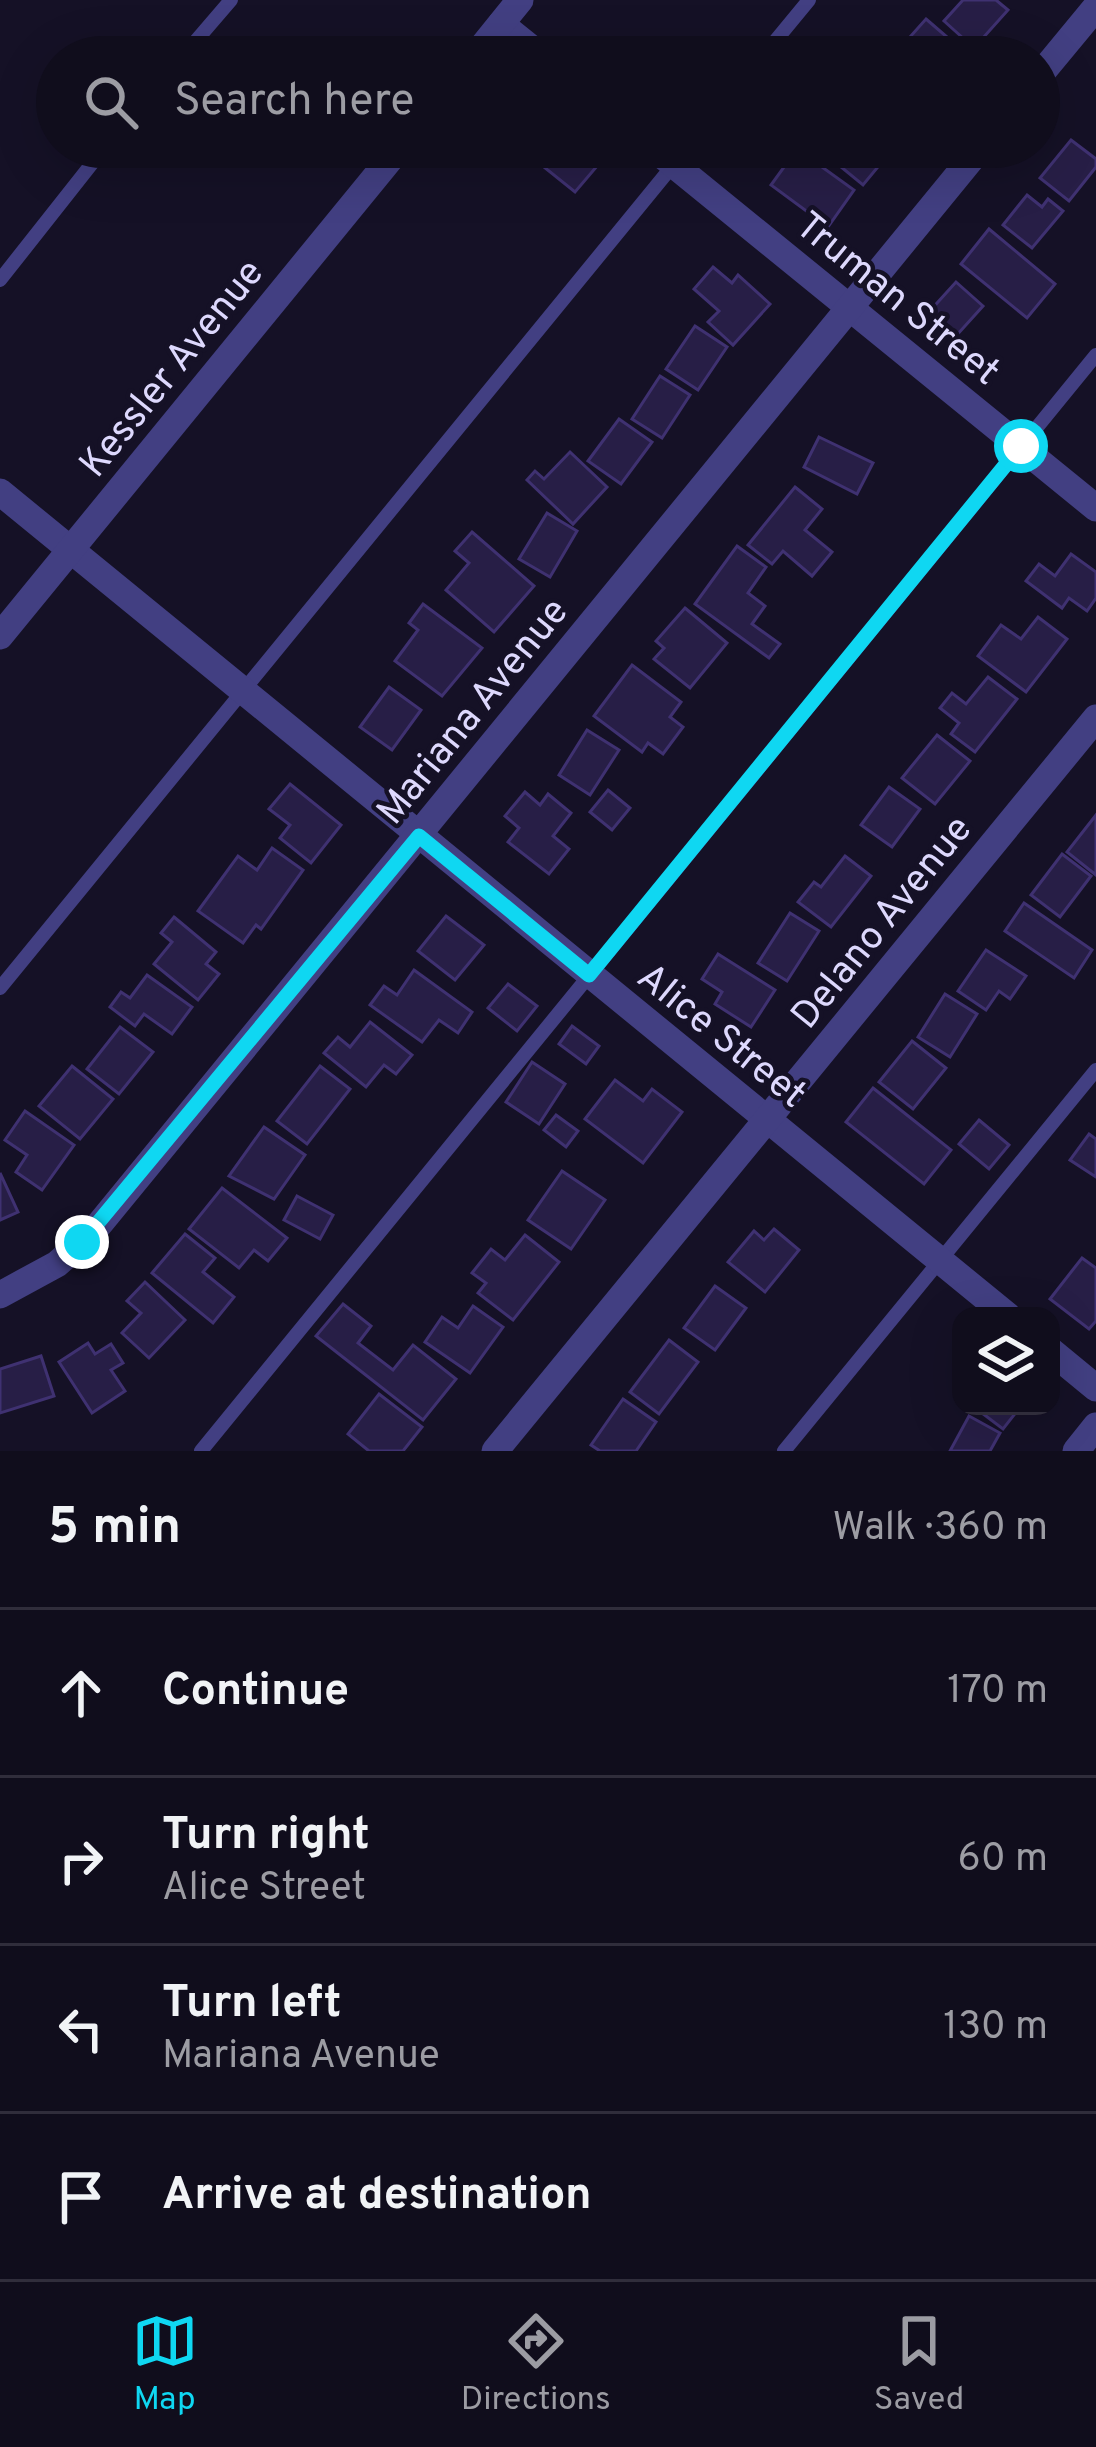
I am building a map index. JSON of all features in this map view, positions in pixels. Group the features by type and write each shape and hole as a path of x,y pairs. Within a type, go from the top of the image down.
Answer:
{"street":[{"path":"491,36 520,0"},
{"path":"1060,51 1096,7"},
{"path":"501,23 517,36"},
{"name":"Kessler Avenue","path":"0,636 383,168"},
{"name":"Truman Street","path":"688,168 849,308 1096,508"},
{"name":"Mariana Avenue","path":"0,1295 57,1264 93,1232 964,168"},
{"name":"Alice Street","path":"0,492 996,1307"},
{"name":"Delano Avenue","path":"495,1451 1096,718"},
{"path":"1060,1359 1096,1388"},
{"path":"1076,1451 1096,1426"}],"lane":[{"path":"200,36 231,0"},
{"path":"779,36 809,0"},
{"path":"0,280 88,168"},
{"path":"0,988 659,168"},
{"path":"201,1451 1096,356"},
{"path":"784,1451 1096,1070"}],"building":[{"path":"963,0 996,0 1008,10 985,36 961,36 944,21"},
{"path":"926,19 946,36 911,36"},
{"path":"1071,140 1096,159 1096,167 1069,201 1040,178 1048,168 1060,168 1060,153"},
{"path":"545,168 595,168 575,192"},
{"path":"783,168 823,168 854,190 828,227 771,185"},
{"path":"842,168 877,168 863,185"},
{"path":"1027,195 1042,207 1048,199 1063,211 1032,248 1003,225"},
{"path":"989,229 1055,284 1027,318 961,264"},
{"path":"713,267 732,283 738,275 770,304 733,345 708,322 719,311 694,289"},
{"path":"956,282 983,306 956,336 929,312"},
{"path":"695,326 727,347 698,390 666,369"},
{"path":"660,376 690,395 662,438 632,419"},
{"path":"619,419 652,442 621,484 588,461"},
{"path":"819,437 873,463 857,494 804,467"},
{"path":"570,452 607,487 573,524 527,480 535,471 544,479"},
{"path":"795,487 822,509 805,530 832,552 812,576 783,551 772,564 748,545"},
{"path":"547,513 577,531 550,577 519,559"},
{"path":"472,532 534,586 494,632 446,590 469,563 455,551"},
{"path":"737,546 766,567 748,593 765,606 752,624 780,644 769,658 695,604"},
{"path":"1071,554 1096,572 1096,598 1087,611 1069,598 1062,608 1026,581 1039,564 1055,576"},
{"path":"423,604 482,648 442,696 395,661 418,630 409,623"},
{"path":"685,608 727,643 690,688 654,659 664,648 656,641"},
{"path":"1038,617 1067,639 1026,692 978,656 1001,625 1021,639"},
{"path":"632,665 681,702 670,717 683,727 663,754 648,743 642,752 594,716"},
{"path":"988,677 1017,699 975,752 951,734 959,723 940,708 952,693 966,704"},
{"path":"389,687 421,710 392,750 360,727"},
{"path":"587,730 619,750 590,795 559,775"},
{"path":"937,735 970,761 935,804 902,778"},
{"path":"290,784 341,825 311,863 280,838 290,825 269,809"},
{"path":"889,787 920,809 892,847 861,825"},
{"path":"608,790 630,808 612,830 590,812"},
{"path":"525,792 540,805 548,794 571,813 553,836 569,849 549,874 508,842 519,828 505,816"},
{"path":"1096,815 1096,875 1067,852"},
{"path":"272,848 303,870 261,929 256,925 243,943 198,911 238,856 257,870"},
{"path":"1062,854 1091,876 1060,917 1031,895"},
{"path":"845,856 871,876 831,927 798,902 814,882 821,887"},
{"path":"1024,903 1092,950 1074,978 1005,931"},
{"path":"790,913 819,931 787,981 758,963"},
{"path":"446,916 484,945 455,980 418,951"},
{"path":"174,917 216,952 206,964 219,974 198,1000 154,964 172,942 161,933"},
{"path":"986,950 1026,976 1010,999 999,991 986,1010 958,991"},
{"path":"718,954 775,990 751,1027 715,1004 722,992 702,979"},
{"path":"414,970 472,1012 458,1033 439,1020 422,1042 370,1005 384,986 397,995"},
{"path":"147,975 192,1007 172,1034 144,1014 135,1026 110,1007 121,992 130,998"},
{"path":"508,984 537,1006 517,1031 488,1008"},
{"path":"945,994 977,1014 950,1057 918,1037"},
{"path":"370,1022 412,1055 396,1074 384,1065 366,1087 324,1053 338,1037 350,1047"},
{"path":"572,1026 599,1046 586,1064 559,1044"},
{"path":"120,1027 153,1052 119,1094 87,1069"},
{"path":"912,1041 946,1068 913,1109 879,1082"},
{"path":"532,1062 565,1084 539,1124 506,1102"},
{"path":"72,1066 113,1099 80,1139 39,1106"},
{"path":"320,1066 350,1089 307,1144 277,1121"},
{"path":"615,1080 643,1101 652,1089 682,1112 643,1163 585,1119"},
{"path":"873,1088 951,1150 924,1184 846,1122"},
{"path":"25,1111 74,1145 42,1190 16,1172 27,1155 5,1140"},
{"path":"556,1115 578,1131 566,1147 544,1130"},
{"path":"979,1120 1009,1145 989,1169 959,1144"},
{"path":"264,1127 305,1155 274,1199 229,1176"},
{"path":"1089,1134 1096,1139 1096,1177 1070,1160"},
{"path":"562,1171 605,1200 571,1249 528,1220"},
{"path":"0,1173 18,1212 0,1220"},
{"path":"222,1188 287,1238 268,1261 254,1250 239,1268 189,1229"},
{"path":"297,1196 333,1215 320,1239 284,1220"},
{"path":"774,1229 799,1250 765,1292 728,1262 754,1231 764,1240"},
{"path":"185,1234 215,1258 203,1272 234,1297 213,1323 152,1273"},
{"path":"525,1235 559,1262 513,1320 478,1293 486,1283 472,1273 491,1249 505,1260"},
{"path":"1082,1258 1096,1268 1096,1321 1089,1329 1050,1299"},
{"path":"145,1282 185,1320 149,1358 122,1333 141,1313 127,1301"},
{"path":"715,1286 746,1308 715,1350 684,1328"},
{"path":"343,1304 371,1326 358,1343 393,1370 413,1345 456,1379 423,1420 316,1336"},
{"path":"473,1306 503,1327 470,1373 425,1342 442,1317 458,1328"},
{"path":"669,1340 698,1362 659,1414 630,1392"},
{"path":"88,1343 95,1354 111,1344 123,1363 111,1370 125,1391 92,1413 59,1362"},
{"path":"41,1356 54,1396 0,1413 0,1369"},
{"path":"379,1394 422,1427 403,1451 369,1451 348,1434"},
{"path":"623,1399 656,1422 636,1451 600,1451 591,1445"},
{"path":"985,1415 1014,1415 1003,1429"},
{"path":"969,1416 1000,1433 990,1451 950,1451"}],"route":[{"path":"82,1242 419,836 589,975 1021,446"}]}
